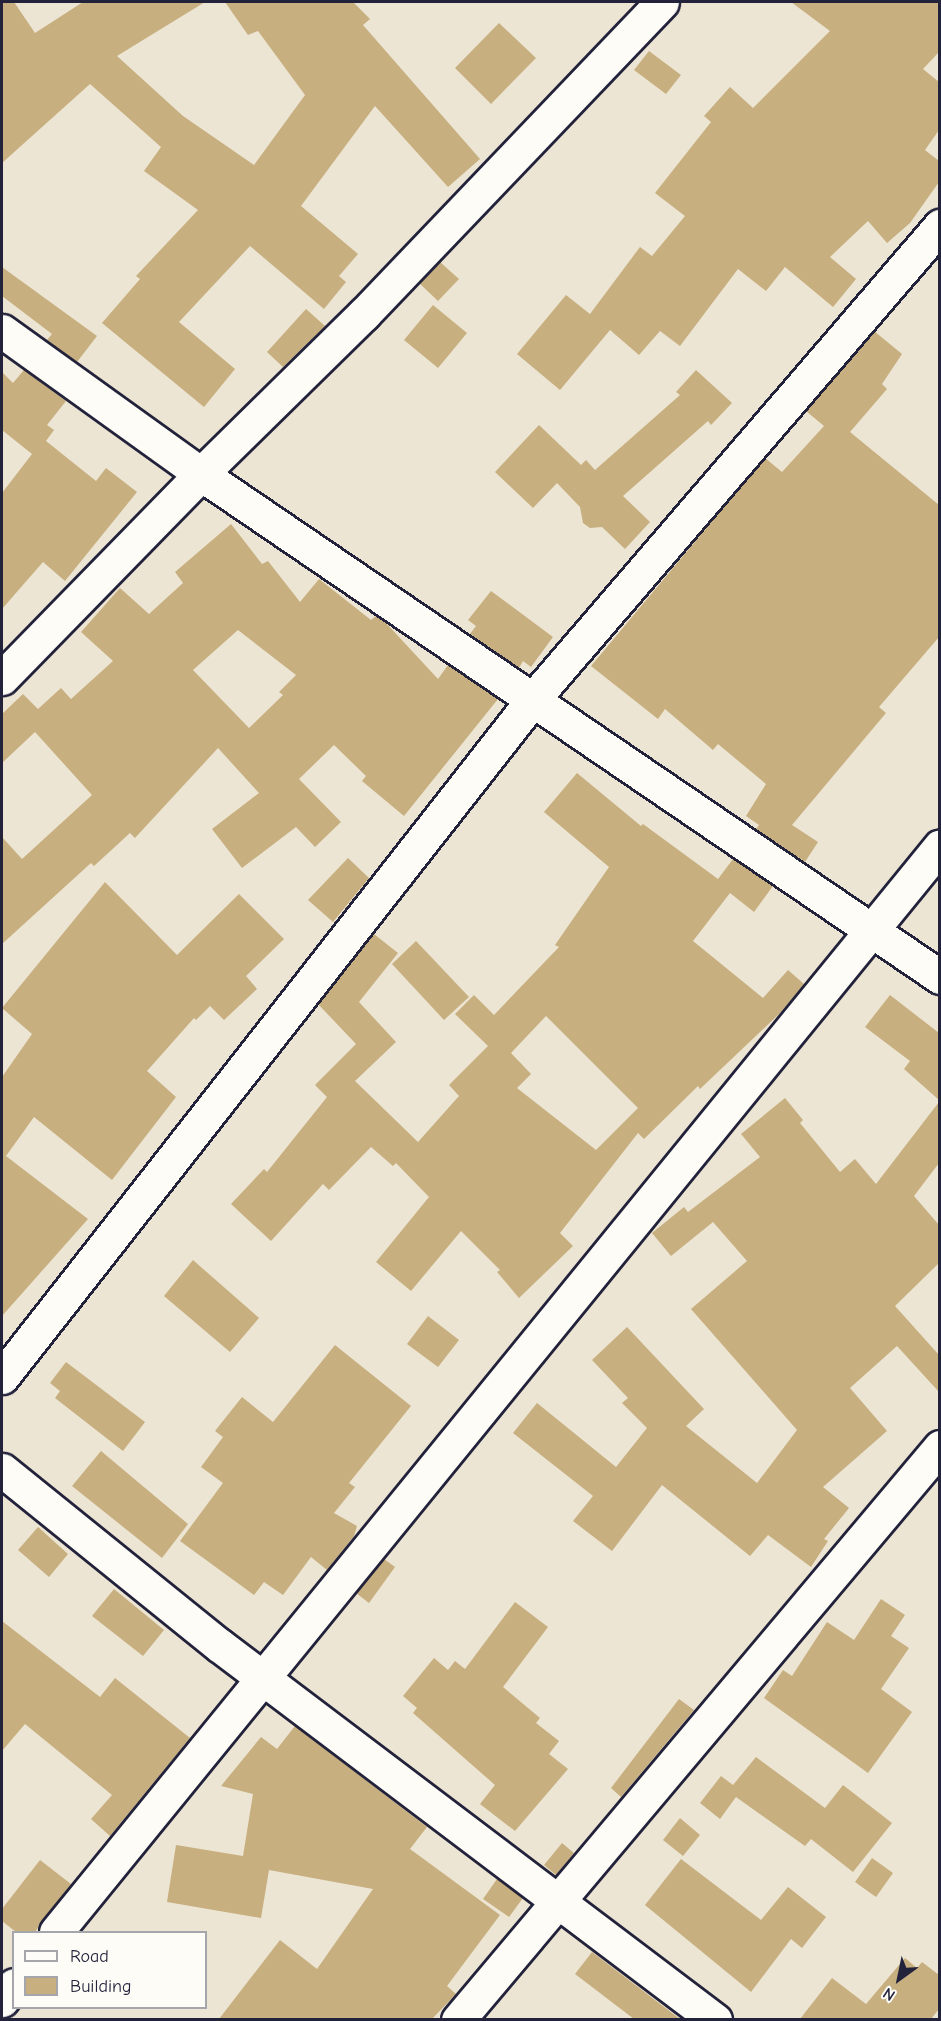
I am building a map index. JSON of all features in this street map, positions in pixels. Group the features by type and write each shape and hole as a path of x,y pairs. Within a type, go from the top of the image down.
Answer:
{"street":[{"path":"2,678 201,474 364,314 663,2"},
{"path":"2,1377 534,698 939,226"},
{"path":"2,332 201,474 873,928 939,977"},
{"path":"57,1931 939,846"},
{"path":"458,2019 561,1901 939,1448"},
{"path":"2,1470 263,1678 715,2019"},
{"path":"2,2000 12,1988"}],"building":[{"path":"2,2 14,2 35,33 83,2 205,2 117,56 183,116 254,165 305,95 258,31 248,35 225,2 353,2 370,19 363,25 480,159 448,187 375,106 301,206 358,254 339,276 346,282 324,309 250,246 179,322 235,369 204,407 102,323 140,279 136,276 198,210 144,171 161,147 90,84 2,163"},
{"path":"791,2 939,2 939,52 923,69 939,82 939,130 925,150 939,161 939,182 910,223 887,243 868,221 830,257 856,279 833,307 785,267 766,291 738,269 680,346 660,331 639,355 610,330 560,390 517,354 566,295 590,314 640,247 652,256 685,216 655,193 711,122 704,116 730,87 753,108 830,31"},
{"path":"499,23 536,58 491,104 455,68"},
{"path":"649,51 681,75 666,94 634,70"},
{"path":"440,262 459,279 438,301 419,283"},
{"path":"2,267 97,336 77,362 47,340 52,334 2,296"},
{"path":"433,305 467,333 438,368 404,340"},
{"path":"306,309 325,326 283,367 267,352"},
{"path":"874,331 902,354 882,384 887,389 850,432 939,505 939,637 879,707 886,713 792,825 818,842 805,862 756,829 759,825 746,816 766,784 718,744 713,750 665,709 658,719 591,666 765,458 782,472 824,426 806,411"},
{"path":"24,370 66,401 47,425 54,430 46,441 96,481 106,468 137,492 65,581 43,562 2,609 2,493 32,454 2,430 2,372 13,383"},
{"path":"696,370 732,403 711,425 708,421 623,496 650,522 625,549 602,527 590,528 583,523 580,507 557,483 533,508 495,472 539,425 581,465 586,460 595,470 680,395 676,392"},
{"path":"231,524 262,564 268,561 300,602 319,579 371,620 376,616 386,623 438,679 448,665 498,699 404,816 362,781 366,776 334,745 299,779 341,822 315,847 296,827 242,868 212,829 259,793 218,748 135,838 130,833 94,866 91,863 2,944 2,837 22,859 92,795 35,732 2,763 2,714 23,694 38,709 61,688 71,699 113,661 81,632 120,588 149,614 183,583 175,572","holes":["238,630 296,675 279,692 283,695 249,728 193,670"]},
{"path":"491,591 553,637 531,667 523,661 519,668 470,634 476,626 468,620"},
{"path":"577,773 641,826 643,824 718,879 733,859 773,886 754,912 730,893 693,941 763,998 788,970 804,984 779,1014 700,1089 698,1086 644,1139 638,1133 560,1233 573,1246 519,1298 497,1272 500,1270 461,1231 411,1291 376,1262 429,1197 396,1163 393,1166 371,1147 329,1190 323,1184 271,1241 231,1204 264,1169 267,1172 327,1097 315,1085 356,1044 318,1004 374,934 398,953 359,1002 396,1042 355,1081 418,1142 459,1096 449,1085 488,1046 455,1014 474,995 494,1015 559,947 555,945 609,867 544,812","holes":["546,1016 638,1108 596,1150 517,1088 531,1074 511,1053"]},
{"path":"348,858 369,878 333,922 308,900"},
{"path":"105,882 177,955 239,894 284,939 246,976 257,989 224,1020 210,1006 196,1020 194,1018 147,1071 176,1097 112,1180 34,1117 6,1156 88,1219 2,1316 2,1077 32,1034 2,1008"},
{"path":"416,941 469,997 444,1020 392,964"},
{"path":"890,995 939,1033 939,1100 904,1069 910,1061 865,1027"},
{"path":"785,1098 803,1120 800,1123 840,1172 855,1159 876,1184 939,1102 939,1163 914,1196 939,1225 939,1263 895,1306 939,1355 939,1392 897,1346 850,1388 887,1431 823,1487 849,1508 824,1539 828,1541 811,1567 768,1535 750,1556 662,1485 612,1551 573,1521 593,1496 513,1433 537,1403 616,1467 647,1428 622,1403 628,1398 592,1360 627,1327 704,1409 686,1426 757,1483 797,1430 691,1309 747,1261 713,1222 671,1256 652,1233 684,1207 688,1212 760,1157 741,1134"},
{"path":"193,1260 259,1318 230,1352 164,1296"},
{"path":"428,1316 459,1340 438,1367 407,1344"},
{"path":"335,1345 411,1406 349,1483 355,1487 334,1513 357,1526 354,1536 327,1570 311,1557 283,1595 264,1582 254,1595 180,1541 223,1483 201,1467 223,1437 215,1431 242,1397 273,1422"},
{"path":"66,1362 145,1422 123,1451 55,1398 60,1391 50,1383"},
{"path":"101,1451 188,1524 162,1558 72,1486"},
{"path":"38,1527 68,1554 49,1577 18,1550"},
{"path":"384,1559 395,1567 369,1603 356,1593"},
{"path":"114,1589 164,1630 143,1656 92,1616"},
{"path":"881,1599 905,1615 891,1636 909,1648 881,1689 912,1712 868,1773 764,1698 783,1670 792,1676 827,1622 854,1640"},
{"path":"515,1602 548,1627 503,1687 540,1718 536,1723 559,1741 549,1754 568,1769 515,1831 480,1804 495,1785 413,1713 417,1708 403,1696 434,1658 448,1670 455,1661 465,1669"},
{"path":"2,1621 100,1697 115,1678 190,1738 110,1836 91,1819 112,1795 25,1724 2,1751"},
{"path":"679,1699 694,1710 621,1797 611,1788"},
{"path":"295,1726 427,1827 410,1849 500,1915 447,1986 456,1994 432,2019 219,2019 280,1940 317,1969 373,1889 269,1870 261,1918 167,1902 176,1845 243,1856 253,1794 221,1786 261,1737 277,1749"},
{"path":"756,1757 825,1808 843,1785 892,1823 853,1872 811,1839 805,1846 736,1797 720,1819 700,1803 721,1776 733,1785"},
{"path":"680,1818 700,1835 683,1856 663,1840"},
{"path":"562,1843 574,1853 556,1875 544,1865"},
{"path":"872,1858 893,1873 876,1897 855,1882"},
{"path":"681,1859 761,1920 788,1887 826,1917 802,1948 791,1939 751,1992 645,1905"},
{"path":"40,1860 71,1884 36,1931 15,1931 2,1921 2,1909"},
{"path":"497,1879 523,1898 509,1917 483,1899"},
{"path":"592,1952 680,2019 634,2019 575,1974"},
{"path":"905,1958 917,1968 922,1962 939,1975 939,2009 931,2019 800,2019 832,1978 866,2004"}]}
